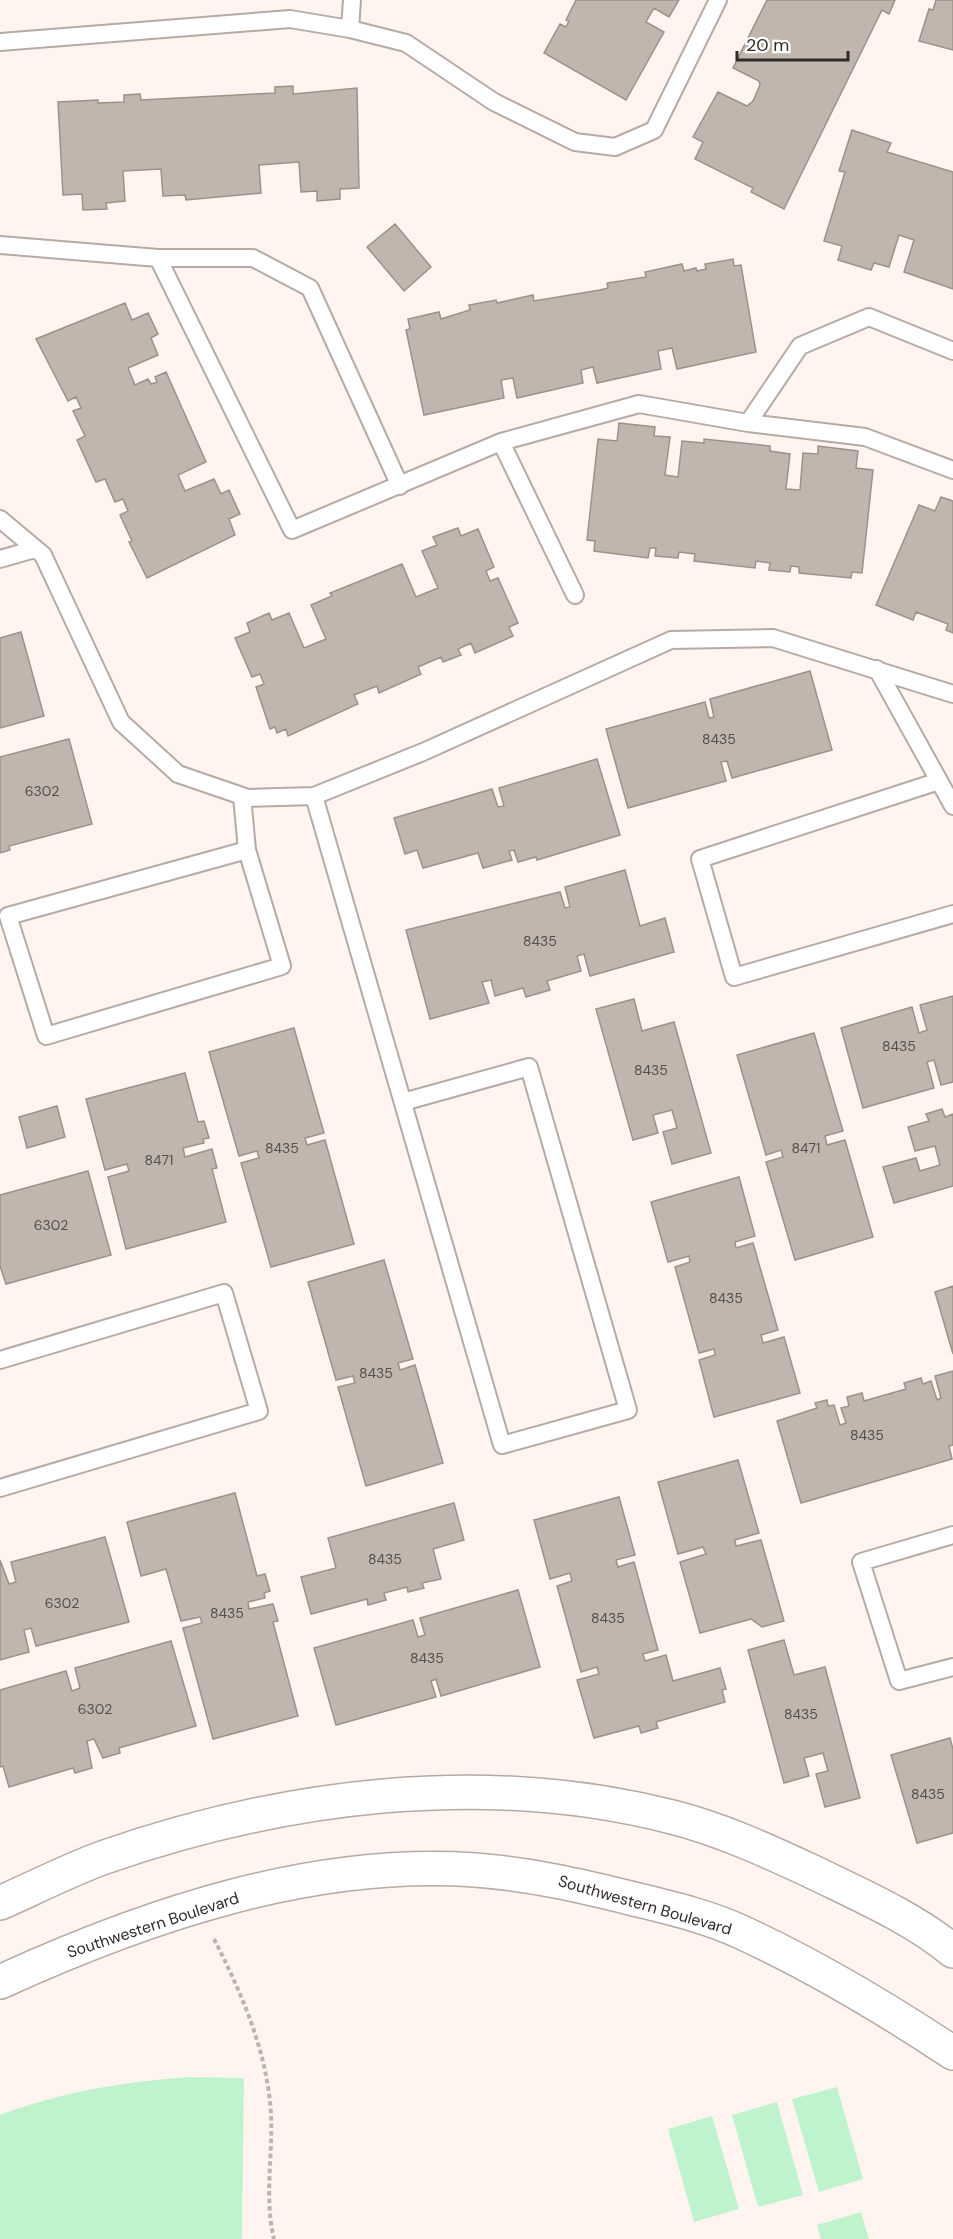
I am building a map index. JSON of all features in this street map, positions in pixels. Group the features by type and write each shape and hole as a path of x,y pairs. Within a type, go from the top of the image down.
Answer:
{"street":[{"path":"0,1903 100,1859 214,1823 325,1802 434,1792 563,1796 673,1817 775,1854 861,1895 941,1941 953,1952"},
{"name":"Southwestern Boulevard","path":"0,1982 72,1950 168,1916 268,1888 381,1870 474,1870 560,1880 648,1903 739,1931 830,1977 953,2053"}],"lane":[{"path":"350,29 352,0"},
{"path":"0,42 290,19 350,29 406,43 494,102 575,142 615,147 654,130 718,0"},
{"path":"0,245 158,258 253,258 310,288 400,486"},
{"path":"158,258 292,530 501,442 639,404 748,423 865,437 953,470"},
{"path":"748,423 800,346 869,317 953,351"},
{"path":"501,442 575,595"},
{"path":"0,519 43,555 120,722 178,774 248,798 314,796 423,752 671,640 773,638 953,694"},
{"path":"0,559 35,549"},
{"path":"877,669 953,806"},
{"path":"939,781 700,859 734,977 953,914"},
{"path":"242,796 247,850 282,966 46,1036 8,916 247,850"},
{"path":"314,796 502,1445 628,1410 529,1067 403,1102"},
{"path":"0,1360 224,1293 259,1411 0,1488"},
{"path":"953,1535 861,1562 899,1681 953,1667"}],"path":[{"path":"212,1936 236,1983 255,2031 264,2063 270,2103 269,2198 274,2239"}],"green space":[{"path":"188,2077 244,2078 242,2239 0,2239 0,2115 46,2100 92,2089"},
{"path":"837,2087 863,2179 819,2192 792,2099"},
{"path":"777,2102 803,2195 758,2207 732,2115"},
{"path":"712,2116 739,2209 694,2222 668,2129"},
{"path":"861,2212 869,2239 821,2239 817,2225"}],"building":[{"path":"576,0 679,0 669,17 654,8 646,22 664,32 626,100 544,53 560,24 566,27 569,21 566,20"},
{"path":"767,0 895,0 889,14 882,10 784,209 751,192 753,188 695,159 703,142 693,137 718,92 747,106 753,101 760,85 759,81 733,68"},
{"path":"936,0 953,0 953,50 919,41 929,9 933,10"},
{"path":"293,86 293,94 357,88 359,188 340,189 340,199 317,201 317,191 301,192 299,162 259,165 261,193 186,200 185,195 163,196 161,169 123,171 125,201 106,203 107,209 83,210 82,194 63,195 58,102 98,100 98,103 124,102 124,95 140,94 141,100 275,93 275,87"},
{"path":"852,130 891,143 887,152 953,172 953,289 904,272 914,240 899,235 889,267 874,263 871,270 838,260 842,246 824,241 845,172 839,171"},
{"path":"395,224 431,267 404,291 367,247"},
{"path":"733,259 734,266 741,265 756,352 677,369 672,348 658,351 661,369 597,383 593,367 581,370 583,383 517,398 513,378 501,380 504,398 424,415 406,330 410,329 408,319 439,312 441,319 470,310 469,305 496,300 497,303 533,295 534,301 600,290 608,288 607,283 646,277 645,272 682,264 684,271 696,268 697,271 706,269 705,264"},
{"path":"125,303 132,320 148,313 158,334 151,338 158,355 128,368 135,385 148,379 151,384 157,382 155,377 166,372 206,462 178,475 185,491 214,479 221,494 229,490 240,514 229,519 235,535 147,578 129,542 132,541 120,515 128,511 123,499 115,502 105,479 96,482 77,440 85,436 73,411 81,408 76,397 68,401 36,339"},
{"path":"619,423 655,427 654,436 670,437 665,475 678,477 682,441 704,443 704,439 770,446 770,451 790,454 786,489 800,490 803,453 818,454 818,446 858,451 856,468 873,470 862,573 852,572 851,578 799,573 799,567 791,566 790,572 769,570 770,563 756,561 755,568 694,561 695,554 679,552 678,558 655,556 656,548 650,548 648,558 594,551 595,541 587,540 598,439 617,441"},
{"path":"941,497 953,501 953,633 946,630 948,624 916,612 913,620 876,605 919,505 935,511"},
{"path":"458,528 461,536 478,529 494,567 486,571 490,581 498,578 518,623 509,627 513,636 475,653 471,643 458,649 461,655 443,662 441,657 418,667 421,674 379,693 377,686 354,695 358,704 288,736 286,729 277,733 275,727 270,729 256,687 264,684 260,674 252,677 235,638 250,632 247,623 269,613 272,620 289,613 304,648 326,639 311,605 332,596 330,593 402,564 416,597 438,588 422,551 437,545 433,537"},
{"path":"21,632 44,716 0,728 0,638"},
{"path":"810,671 832,750 732,778 727,761 721,762 726,781 628,808 606,729 705,702 709,718 714,717 710,699"},
{"path":"69,739 92,824 9,846 10,850 0,853 0,757"},
{"path":"597,759 620,835 537,860 536,857 518,862 514,850 509,851 512,860 483,868 478,853 423,868 417,850 405,854 394,818 492,789 498,807 504,806 499,788"},
{"path":"625,870 640,926 665,918 674,952 590,976 584,954 577,956 581,971 547,981 550,990 526,997 523,988 495,996 491,980 482,982 489,1003 430,1019 406,930 560,892 565,908 570,907 565,887"},
{"path":"953,996 953,1082 941,1085 934,1060 927,1062 934,1088 863,1108 841,1028 912,1007 919,1033 927,1030 920,1005"},
{"path":"634,999 642,1031 674,1022 711,1153 672,1164 663,1132 677,1128 672,1110 653,1115 658,1133 633,1140 596,1009"},
{"path":"294,1028 324,1133 305,1138 307,1145 325,1140 354,1244 271,1267 241,1163 259,1158 257,1151 239,1156 209,1052"},
{"path":"814,1033 843,1131 825,1136 827,1145 845,1140 873,1237 795,1260 766,1162 783,1157 781,1150 766,1155 737,1055"},
{"path":"185,1073 198,1122 204,1121 209,1138 203,1139 204,1143 183,1148 185,1157 212,1149 217,1168 212,1169 226,1222 126,1249 108,1177 129,1171 127,1164 105,1170 86,1099"},
{"path":"57,1106 65,1137 27,1148 19,1117"},
{"path":"942,1109 945,1117 953,1114 953,1186 894,1203 883,1167 916,1158 920,1171 940,1165 935,1146 915,1151 908,1127 929,1121 926,1114"},
{"path":"88,1171 111,1255 6,1284 0,1266 0,1195"},
{"path":"739,1177 755,1236 735,1242 736,1248 753,1243 778,1330 761,1335 763,1343 784,1337 800,1393 714,1417 699,1360 715,1355 714,1349 699,1353 675,1267 690,1262 689,1256 668,1262 651,1202"},
{"path":"384,1260 413,1359 398,1363 400,1370 415,1365 443,1463 366,1486 338,1387 355,1383 353,1376 336,1380 308,1282"},
{"path":"953,1286 953,1354 935,1292"},
{"path":"953,1371 953,1445 949,1446 952,1459 801,1503 777,1421 817,1408 815,1403 827,1400 828,1406 834,1405 840,1425 846,1423 841,1408 849,1406 847,1397 862,1393 864,1401 906,1389 904,1383 921,1378 923,1384 931,1381 937,1400 941,1398 935,1376"},
{"path":"738,1460 759,1533 735,1540 736,1546 761,1540 784,1621 762,1627 751,1619 700,1633 680,1562 706,1554 703,1547 678,1554 658,1482"},
{"path":"235,1493 257,1576 265,1574 270,1591 264,1593 265,1598 248,1602 249,1609 273,1604 278,1621 273,1622 298,1716 213,1739 183,1628 202,1623 200,1617 181,1621 166,1569 141,1576 127,1522"},
{"path":"619,1497 635,1555 616,1560 618,1567 634,1562 658,1650 643,1654 645,1661 666,1655 673,1681 720,1668 726,1689 722,1690 725,1702 656,1722 658,1728 641,1733 639,1726 594,1738 577,1680 599,1674 597,1667 581,1672 557,1586 572,1581 570,1573 550,1579 534,1520"},
{"path":"454,1503 464,1540 433,1549 441,1579 422,1583 424,1588 408,1592 407,1587 384,1593 386,1600 368,1605 367,1599 311,1614 301,1577 336,1568 328,1538"},
{"path":"105,1537 129,1622 36,1646 31,1628 24,1630 29,1652 0,1660 0,1560 9,1584 16,1582 11,1562"},
{"path":"518,1590 540,1667 441,1696 436,1679 431,1681 436,1697 336,1725 314,1648 413,1620 418,1637 425,1635 420,1618"},
{"path":"784,1640 794,1675 825,1667 860,1798 825,1807 816,1774 828,1771 823,1753 804,1758 809,1776 784,1783 748,1650"},
{"path":"171,1641 196,1726 119,1748 120,1753 103,1758 94,1739 87,1741 92,1768 75,1773 73,1768 9,1787 3,1766 0,1767 0,1690 66,1671 72,1691 80,1688 75,1668"},
{"path":"950,1738 953,1749 953,1833 917,1843 891,1755"}]}
